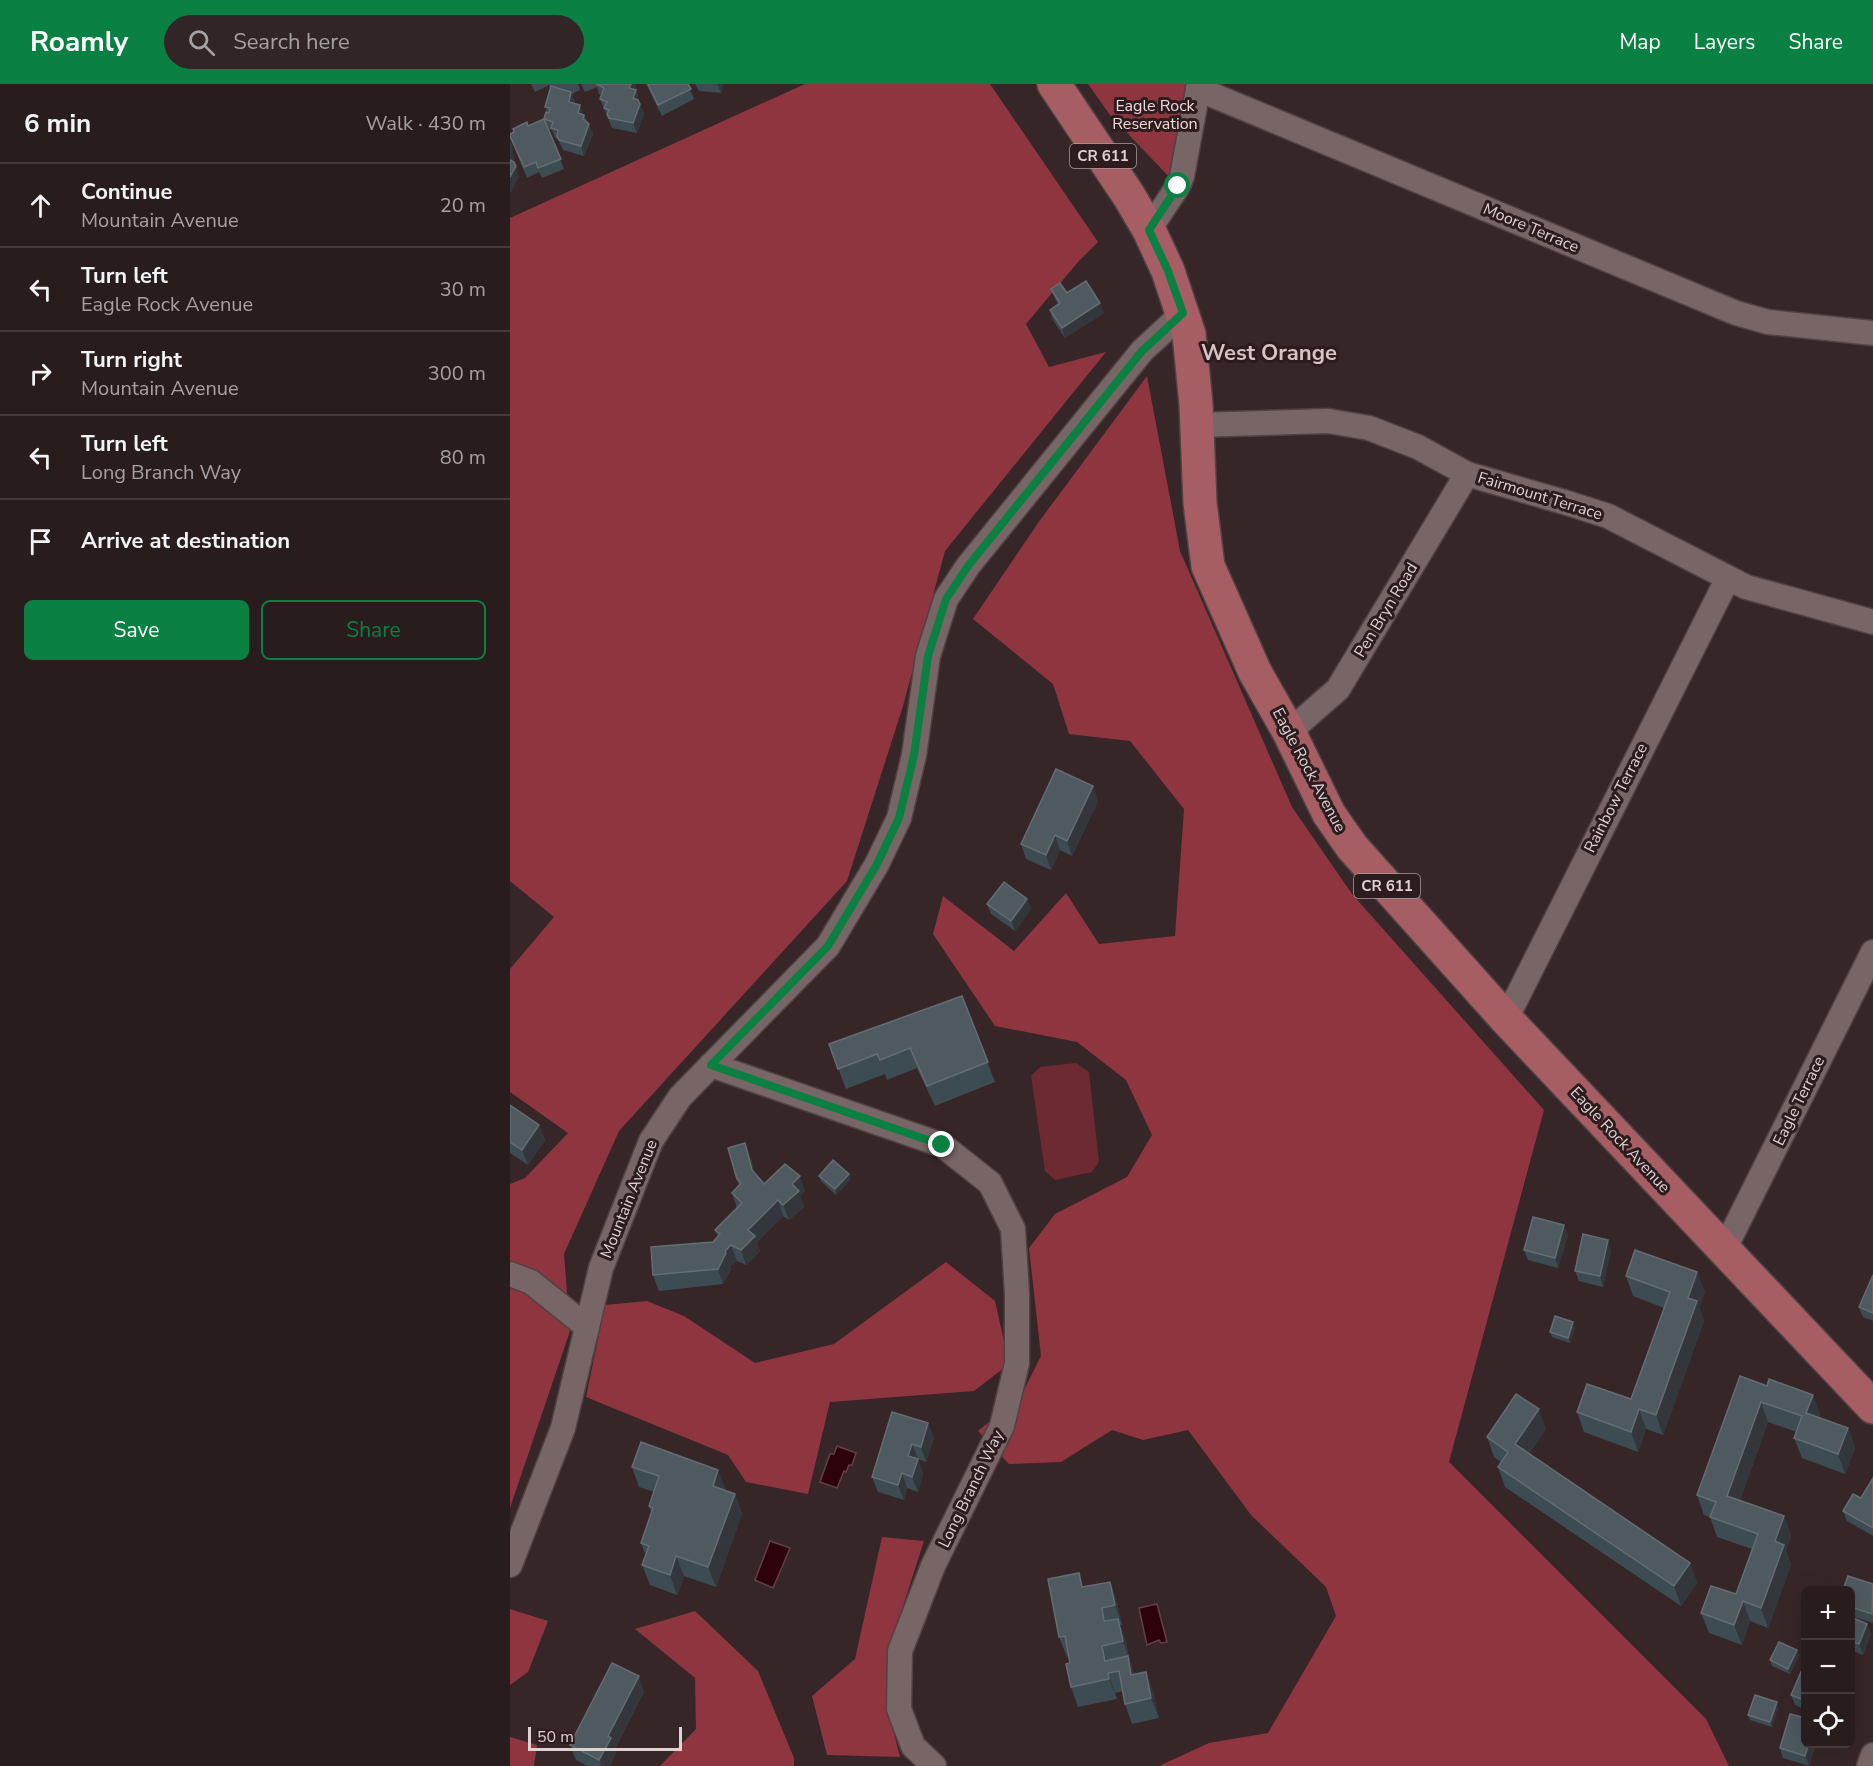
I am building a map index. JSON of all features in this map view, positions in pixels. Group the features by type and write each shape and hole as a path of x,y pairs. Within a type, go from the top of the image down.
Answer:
{"main road":[{"name":"Eagle Rock Avenue","path":"1054,84 1129,196 1149,230 1168,271 1183,313 1191,349 1200,503 1208,566 1255,672 1289,732 1329,814 1352,847 1506,1019 1873,1407"}],"street":[{"path":"1149,230 1182,176 1199,86"},
{"name":"Moore Terrace","path":"1199,86 1736,314 1768,322 1873,333"},
{"name":"Mountain Avenue","path":"510,1566 563,1428 601,1268 651,1141 680,1097 828,946 877,864 899,818 914,755 928,656 946,599 968,566 1138,357 1183,313"},
{"name":"Fairmount Terrace","path":"1197,425 1328,421 1369,429 1418,447 1467,474 1608,516 1746,586 1873,622"},
{"name":"Pen Bryn Road","path":"1289,732 1338,689 1467,474"},
{"name":"Rainbow Terrace","path":"1506,1019 1728,578"},
{"name":"Eagle Terrace","path":"1724,1250 1873,952"},
{"name":"Long Branch Way","path":"711,1065 942,1145 990,1183 1013,1229 1017,1294 1017,1363 1002,1426 933,1566 900,1651 899,1709 913,1746 934,1766"},
{"path":"510,1274 531,1282 587,1327"},
{"path":"1869,1766 1873,1755"}],"shaded area":[{"path":"1076,1063 1089,1072 1099,1162 1092,1172 1055,1180 1045,1171 1031,1076 1040,1067"},
{"path":"837,1446 856,1453 852,1465 849,1465 846,1472 844,1471 837,1488 820,1482 830,1454 834,1454"},
{"path":"770,1541 790,1548 773,1588 755,1580"},
{"path":"1157,1604 1167,1642 1161,1643 1159,1640 1147,1645 1139,1608"}],"green space":[{"path":"805,84 990,84 1098,242 1078,262 1026,324 1049,367 1106,352 945,551 903,706 847,881 619,1131 564,1254 570,1331 510,1508 510,1184 525,1178 568,1133 510,1092 510,969 554,917 510,881 510,218"},
{"name":"Eagle Rock Reservation","path":"1088,84 1194,84 1174,182 1110,115"},
{"path":"1147,376 1180,551 1292,807 1352,894 1544,1110 1449,1462 1706,1719 1729,1766 1159,1766 1209,1743 1268,1733 1336,1616 1326,1587 1251,1515 1188,1430 1143,1440 1112,1430 1061,1462 1009,1464 978,1431 1021,1396 1041,1356 1029,1248 1055,1214 1127,1177 1152,1135 1126,1080 1077,1042 995,1026 933,934 943,896 1014,951 1066,893 1099,944 1175,936 1184,809 1130,741 1069,734 1053,684 973,619 1038,523"},
{"path":"946,1262 995,1301 1009,1364 974,1391 830,1402 808,1494 746,1482 728,1455 586,1397 605,1305 647,1301 684,1316 755,1363 834,1344"},
{"path":"882,1537 924,1541 893,1637 888,1710 900,1757 827,1755 812,1696 855,1659"},
{"path":"510,1609 548,1621 528,1672 510,1685"},
{"path":"695,1611 758,1671 794,1758 794,1766 660,1766 696,1729 695,1678 635,1629"},
{"path":"510,1737 537,1745 534,1766 510,1766"}],"building":[{"path":"596,84 631,84 629,88 636,90 633,98 640,104 633,123 609,118 607,114 609,110 604,108 607,102 600,99 604,88"},
{"path":"648,84 688,84 691,89 658,105"},
{"path":"551,86 571,92 569,102 580,105 578,113 584,115 583,119 589,124 581,146 559,140 558,130 551,128 553,122 544,119 546,112 549,113 550,108 545,107"},
{"path":"544,119 561,159 538,168 536,162 524,167 510,134 514,132 513,129 527,122 528,126"},
{"path":"510,160 516,166 510,177"},
{"path":"1086,281 1100,303 1062,328 1050,310 1060,303 1051,289 1060,283 1067,293"},
{"path":"1056,769 1093,786 1067,841 1055,835 1046,855 1021,844"},
{"path":"1004,882 1027,899 1011,921 987,904"},
{"path":"962,996 988,1062 927,1086 910,1048 880,1060 877,1054 838,1069 829,1044"},
{"path":"510,1105 539,1125 522,1150 510,1142"},
{"path":"745,1143 752,1170 764,1184 785,1164 800,1176 792,1184 799,1191 783,1205 778,1200 748,1230 755,1236 741,1250 731,1245 725,1251 718,1269 653,1275 651,1247 713,1242 720,1234 715,1230 742,1203 732,1193 741,1183 737,1179 728,1148"},
{"path":"833,1160 849,1174 835,1189 819,1176"},
{"path":"1533,1217 1564,1225 1555,1258 1524,1250"},
{"path":"1583,1234 1608,1240 1600,1276 1575,1271"},
{"path":"1635,1250 1697,1272 1688,1298 1697,1301 1656,1415 1639,1409 1631,1432 1577,1412 1587,1384 1631,1399 1670,1292 1626,1276"},
{"path":"1873,1275 1873,1313 1859,1307"},
{"path":"1555,1316 1573,1322 1568,1338 1550,1332"},
{"path":"1740,1376 1767,1386 1769,1379 1813,1395 1806,1413 1848,1428 1838,1454 1794,1438 1802,1416 1761,1402 1727,1496 1784,1516 1775,1541 1784,1545 1761,1608 1743,1601 1734,1625 1701,1613 1711,1586 1736,1594 1758,1534 1710,1517 1716,1502 1697,1495"},
{"path":"1516,1394 1539,1409 1515,1444 1690,1563 1674,1586 1498,1467 1508,1452 1487,1437"},
{"path":"892,1412 928,1423 921,1447 912,1444 908,1456 918,1459 912,1477 902,1473 898,1485 872,1477"},
{"path":"641,1442 718,1470 713,1486 735,1494 708,1567 676,1556 670,1575 642,1565 649,1546 641,1543 653,1508 649,1506 659,1476 632,1467"},
{"path":"1873,1478 1873,1528 1843,1511 1853,1494 1861,1498"},
{"path":"1079,1573 1082,1587 1110,1582 1115,1605 1102,1608 1104,1621 1118,1619 1123,1641 1102,1646 1105,1661 1128,1656 1131,1675 1146,1672 1151,1698 1125,1704 1119,1671 1108,1673 1109,1679 1071,1687 1066,1664 1070,1663 1065,1636 1059,1637 1048,1579"},
{"path":"1848,1576 1873,1584 1872,1614 1855,1608 1855,1586 1844,1586"},
{"path":"1855,1619 1867,1624 1859,1644 1855,1642"},
{"path":"1779,1642 1797,1650 1788,1669 1770,1660"},
{"path":"612,1663 639,1676 608,1736 611,1738 599,1760 570,1745"},
{"path":"1801,1672 1801,1699 1791,1695"},
{"path":"1755,1695 1777,1702 1770,1722 1748,1715"},
{"path":"1790,1714 1801,1717 1801,1748 1807,1748 1805,1756 1780,1748"}],"district":[{"name":"West Orange","path":"1269,353"}],"route":[{"path":"942,1145 711,1065 828,946 877,864 899,818 914,755 928,656 946,599 968,566 1142,351 1183,313 1168,271 1149,230 1178,186"}]}
